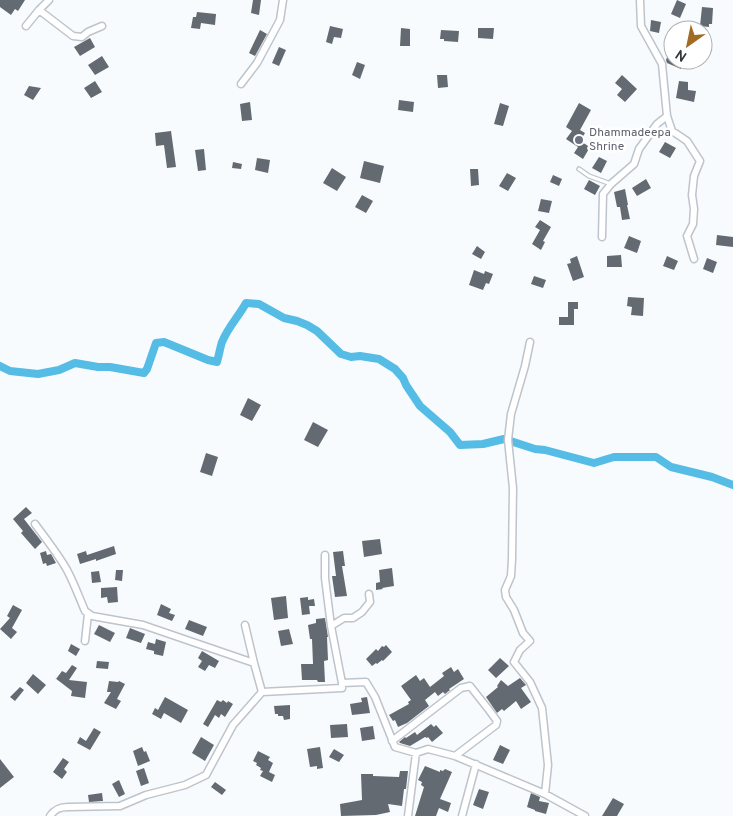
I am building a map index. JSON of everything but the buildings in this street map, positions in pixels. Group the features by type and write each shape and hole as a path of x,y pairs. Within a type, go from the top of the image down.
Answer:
{"street":[{"path":"26,26 49,0"},
{"path":"241,84 257,64 280,20 283,0"},
{"path":"640,0 641,26 662,64 666,116 672,131 688,142 700,161 694,176 692,195 694,209 693,224 687,236 694,259"},
{"path":"39,10 73,36 82,37 102,26"},
{"path":"602,237 604,194 611,184 634,164 639,149 657,124 666,116"},
{"path":"530,342 511,414 508,440 513,488 512,559 511,576 505,590 506,597 514,610 522,633 530,641 520,650 514,662 530,682 542,708 548,764 545,794"},
{"path":"35,524 67,569 88,614 143,625 254,663"},
{"path":"50,816 60,808 68,806 120,806 146,795 206,776 233,725 262,692 342,688 331,626 325,578 325,555"},
{"path":"331,626 344,618 353,618 362,612 370,602 369,594"},
{"path":"85,641 88,614"},
{"path":"245,625 262,692"},
{"path":"342,683 366,682 375,697 395,746 416,753 428,749 455,756 545,794 585,816"},
{"path":"392,741 461,688 470,686 497,721 496,725 455,756"},
{"path":"408,816 416,753"},
{"path":"462,816 476,764"}],"lane":[{"path":"579,169 589,176 611,184"}],"waterway":[{"path":"0,366 10,371 38,374 59,370 75,363 144,373 156,343 164,342 217,362 224,337 246,303 259,304 284,318 297,321 317,331 341,354 351,357 360,356 379,359 395,369 403,378 420,406 450,432 460,445 483,444 504,439 535,449 594,463 614,457 656,457 671,467 712,477 733,485"}],"place":[{"name":"Dhammadeepa Shrine","path":"579,140"}]}
